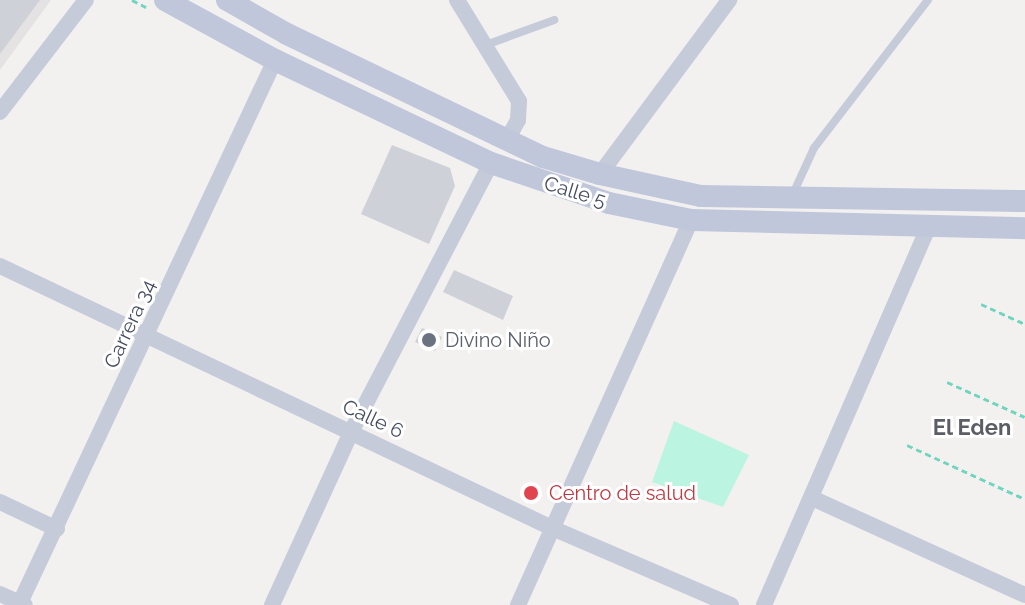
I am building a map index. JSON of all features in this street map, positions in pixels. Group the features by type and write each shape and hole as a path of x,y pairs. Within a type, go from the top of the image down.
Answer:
{"main road":[{"name":"Calle 5","path":"165,0 275,60 491,163 609,203 691,220 1025,228"},
{"name":"Calle 5","path":"227,0 287,34 507,140 600,174 701,196 1025,201"}],"street":[{"path":"0,112 86,0"},
{"path":"457,0 482,46 519,101 529,150"},
{"path":"600,174 729,0"},
{"name":"Carrera 34","path":"22,604 275,60"},
{"path":"507,140 520,112"},
{"path":"272,605 352,430 491,163"},
{"path":"518,605 691,220"},
{"path":"764,605 929,226"},
{"name":"Calle 6","path":"0,266 146,338 352,430 552,528 731,605"},
{"path":"812,498 1025,595"},
{"path":"0,502 57,529"},
{"path":"0,594 22,604"}],"lane":[{"path":"791,199 814,148 928,0"},
{"path":"482,46 554,20"}],"path":[{"path":"981,304 1025,324"},
{"path":"947,382 1025,417"},
{"path":"907,445 1025,499"}],"shaded area":[{"path":"0,0 51,0 0,70"}],"green space":[{"path":"674,421 749,455 723,507 652,482"}],"building":[{"path":"0,0 40,0 0,54"},
{"path":"392,145 450,168 455,186 429,244 361,214"},
{"path":"454,270 513,296 503,320 443,292"},
{"name":"Divino Niño","path":"422,328 442,337 435,351 415,342"}],"place":[{"name":"Divino Niño","path":"429,340"},
{"name":"Centro de salud","path":"531,493"}],"district":[{"name":"El Eden","path":"972,428"}]}
